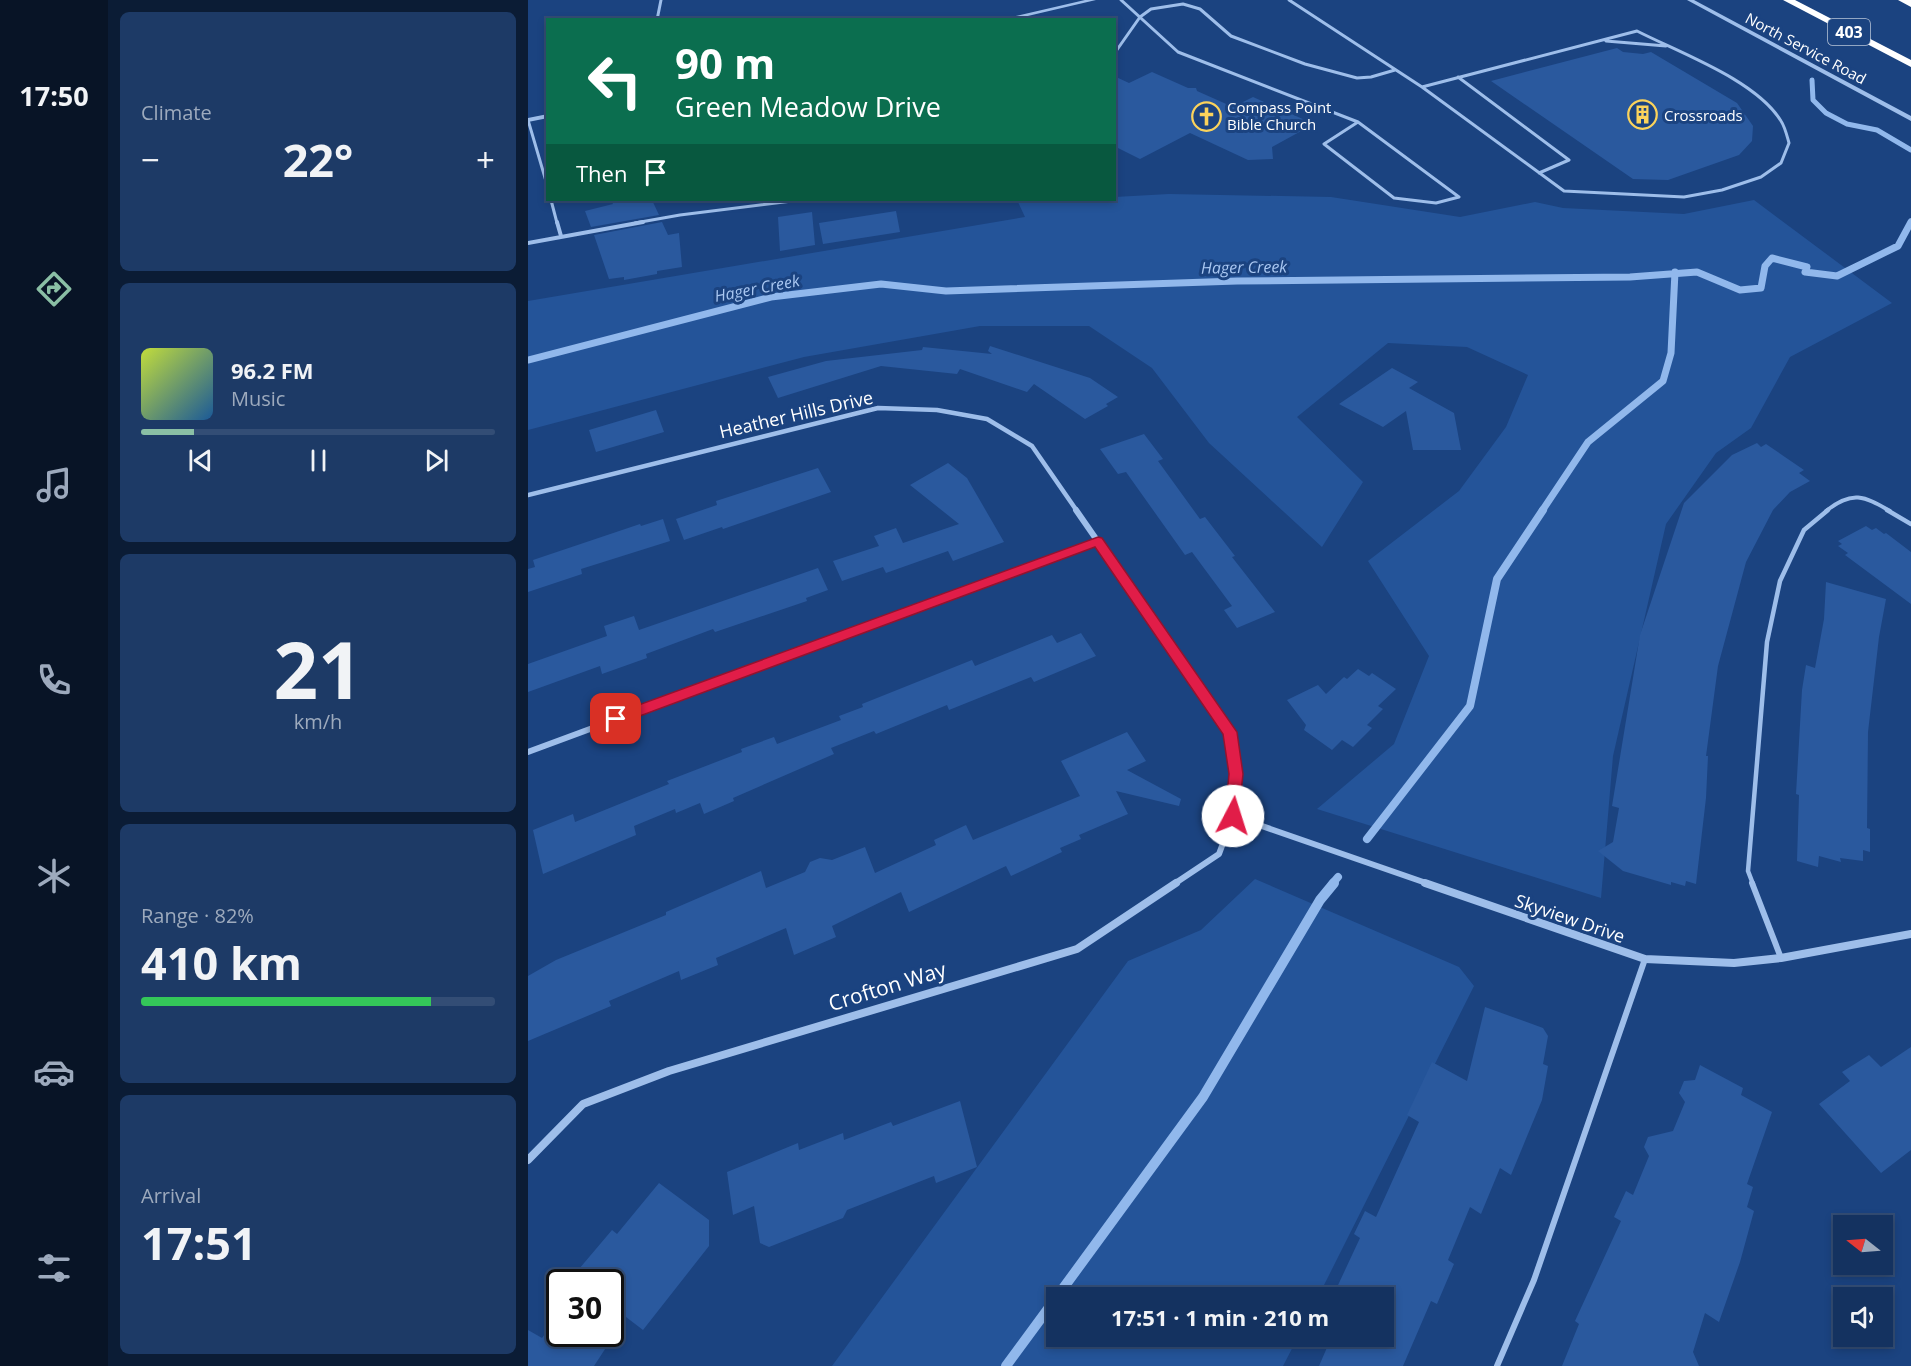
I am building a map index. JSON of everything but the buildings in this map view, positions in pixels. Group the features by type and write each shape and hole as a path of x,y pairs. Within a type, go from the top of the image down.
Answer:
{"highway":[{"name":"403","path":"1788,0 1911,64"},
{"path":"1903,0 1911,4"}],"street":[{"path":"1010,18 1093,0"},
{"name":"North Service Road","path":"1690,0 1911,119"},
{"path":"528,120 546,116"},
{"name":"Heather Hills Drive","path":"528,495 878,408 937,410 987,419 1032,446 1230,732 1236,774 1233,816"},
{"path":"528,752 1098,541"},
{"name":"Skyview Drive","path":"1233,816 1645,959 1734,963 1781,958 1911,934"},
{"name":"Crofton Way","path":"528,1160 583,1104 669,1071 1077,949 1219,854 1233,816"}],"lane":[{"path":"657,18 661,0"},
{"path":"1121,0 1178,52 1358,122 1459,197 1436,203 1394,198 1324,144 1358,122"},
{"path":"1289,0 1422,87 1564,191 1684,196 1722,190 1761,177 1781,163 1789,143 1782,122 1766,103 1745,85 1637,31 1422,87"},
{"path":"1116,51 1140,17 1151,9 1183,4 1193,6 1231,36 1305,64 1357,78 1395,70"},
{"path":"1600,41 1670,47"},
{"path":"1458,77 1569,160 1539,173"},
{"path":"528,120 546,181"},
{"path":"551,201 561,236"},
{"path":"528,243 680,215 792,201"},
{"path":"1781,958 1748,871 1767,642 1780,581 1804,530 1840,500 1866,497 1911,524"},
{"path":"1497,1366 1534,1280 1645,959"}],"shaded area":[{"path":"1169,194 1331,197 1460,217 1535,202 1563,208 1684,214 1754,200 1892,303 1790,357 1751,428 1716,453 1666,524 1613,756 1601,898 1317,809 1394,744 1429,656 1368,561 1459,491 1506,427 1528,375 1467,347 1388,343 1297,417 1363,482 1322,547 1209,443 1152,368 1089,326 980,326 804,357 528,430 528,301 1025,217 1017,201 1116,201 1116,197"},
{"path":"1255,879 1459,967 1474,986 1323,1287 1046,1287 1046,1347 1293,1347 1283,1366 832,1366 1128,961 1201,930"}],"waterway":[{"name":"Hager Creek","path":"1812,80 1813,100 1826,113 1847,124 1877,130 1911,150"},
{"name":"Hager Creek","path":"1675,274 1697,272 1740,290 1761,288 1765,266 1772,258 1807,267 1805,272 1837,276 1898,246 1911,222"},
{"name":"Hager Creek","path":"528,360 771,297 881,284 946,291 1237,281 1630,277 1675,274"},
{"path":"1542,511 1588,442 1663,381 1671,353 1675,274"},
{"path":"1367,839 1470,706 1497,579 1543,510"},
{"path":"1332,884 1338,877"},
{"path":"1006,1366 1203,1097 1320,900 1334,883"}],"place":[{"name":"Crossroads","path":"1643,115"},
{"name":"Compass Point Bible Church","path":"1206,116"}],"route":[{"path":"616,719 1098,541 1230,732 1236,774 1233,816"}]}
